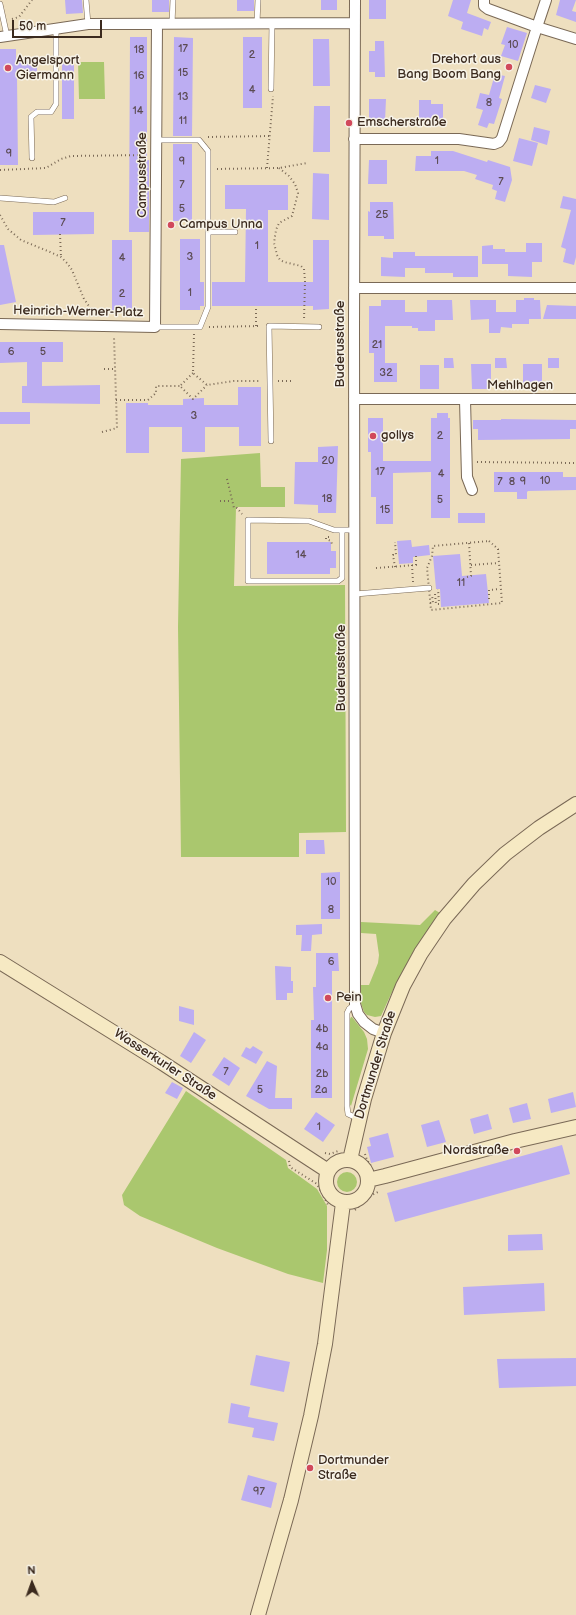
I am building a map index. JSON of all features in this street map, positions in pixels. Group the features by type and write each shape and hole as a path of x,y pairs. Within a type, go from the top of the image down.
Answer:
{"main road":[{"name":"Dortmunder Straße","path":"350,1160 373,1066 384,1033 403,986 421,953 444,919 474,884 505,854 539,828 576,804"},
{"name":"Wasserkurler Straße","path":"0,962 161,1062 328,1171"},
{"path":"368,1180 515,1140 576,1127"},
{"path":"258,1615 291,1500 311,1416 348,1207 352,1202 360,1198 366,1192 368,1180 367,1174 362,1166 350,1160 341,1160 333,1164 328,1171 325,1179 326,1187 329,1194 348,1207"}],"street":[{"name":"Buderusstraße","path":"355,0 355,1004 358,1014 364,1022 373,1029 384,1033"},
{"path":"484,0 484,6 488,9 537,27 576,39"},
{"path":"354,139 459,139 494,144 499,142 502,138 546,0"},
{"path":"3,36 88,24 355,23"},
{"name":"Campusstraße","path":"155,327 157,24"},
{"name":"Buderusstraße","path":"354,288 576,288"},
{"name":"Heinrich-Werner-Platz","path":"0,324 155,327"},
{"name":"Mehlhagen","path":"354,399 576,399"},
{"path":"465,400 467,477 472,490"}],"lane":[{"path":"86,0 88,24"},
{"path":"172,0 172,24"},
{"path":"257,23 258,0"},
{"path":"0,4 4,21 3,36"},
{"path":"271,89 272,23"},
{"path":"32,158 31,117 37,112 51,112 56,104 56,28"},
{"path":"155,327 197,327 208,307 208,151 199,140 157,140"},
{"path":"0,198 54,202 65,198"},
{"path":"208,232 235,232"},
{"path":"271,441 269,326 319,327"},
{"path":"342,530 342,578 338,581 248,581 248,520 309,521 334,530 342,530 355,530"},
{"path":"355,594 429,588"},
{"path":"355,1004 349,1008 347,1013 347,1106 348,1114 360,1120"}],"path":[{"path":"4,21 19,17 32,0"},
{"path":"267,168 273,92 271,89"},
{"path":"199,140 205,138 270,136"},
{"path":"0,170 46,168 60,159 71,156 157,154"},
{"path":"208,169 279,168 307,163"},
{"path":"279,168 289,176 298,193 293,212 289,218 279,223 276,230 274,243 280,260 301,266 304,269 304,327"},
{"path":"0,215 8,229 21,240 61,258 72,270 84,299 96,317 97,325"},
{"path":"60,234 61,258"},
{"path":"256,306 256,326"},
{"path":"102,432 117,428 114,326"},
{"path":"116,400 148,400 156,392 156,386 180,386 193,373 197,327 269,326"},
{"path":"104,369 115,369"},
{"path":"193,373 206,384"},
{"path":"180,386 193,399 206,384 234,381 294,381"},
{"path":"466,462 576,463"},
{"path":"227,479 234,508 237,508 248,520"},
{"path":"220,501 232,501"},
{"path":"332,547 332,542 326,539 326,537 342,537"},
{"path":"489,541 498,549 499,563 502,603 431,610 427,568 432,556 433,546 489,541"},
{"path":"394,567 393,555 396,555 395,542"},
{"path":"467,577 472,576 469,543"},
{"path":"376,568 416,565 416,556"},
{"path":"471,565 499,563"},
{"path":"412,565 413,589"},
{"path":"430,603 433,603 432,592 435,592 436,604 439,604 438,589"},
{"path":"489,599 489,590 501,589"},
{"path":"324,1152 334,1153 340,1149"},
{"path":"365,1150 369,1164 376,1167"},
{"path":"289,1161 290,1167 317,1184 328,1203 329,1212"},
{"path":"348,1207 384,1190"}],"green space":[{"path":"78,62 104,62 105,99 79,99"},
{"path":"260,453 261,487 285,487 285,507 236,507 234,586 345,585 346,832 299,833 299,857 181,857 178,627 181,459"},
{"path":"435,910 440,913 412,954 381,1016 375,1017 367,1015 364,1012 361,1003 360,985 369,985 378,963 379,955 376,934 361,933 361,922 420,925"},
{"path":"351,1017 364,1032 367,1039 368,1049 351,1106 349,1103 349,1021"},
{"path":"186,1091 286,1160 288,1168 317,1189 327,1206 327,1250 323,1283 288,1274 217,1248 140,1216 124,1205 122,1195"},
{"path":"343,1172 351,1172 357,1178 357,1186 351,1192 343,1192 337,1186 337,1178"}],"building":[{"path":"65,0 82,0 83,13 66,14"},
{"path":"152,0 169,0 169,12 152,12"},
{"path":"237,0 254,0 254,11 237,11"},
{"path":"321,0 337,0 337,10 321,10"},
{"path":"369,0 386,0 386,19 369,19"},
{"path":"453,0 471,0 467,13 491,22 488,30 484,28 482,36 461,29 463,22 448,16"},
{"path":"560,0 576,0 572,11 576,12 576,22 556,15"},
{"path":"507,27 527,33 518,61 501,56 505,45 501,44"},
{"path":"130,37 147,37 147,160 149,160 149,232 129,232"},
{"path":"174,37 193,38 192,136 173,136"},
{"path":"243,37 262,37 262,108 243,108"},
{"path":"313,39 329,39 330,86 313,86"},
{"path":"375,41 384,41 385,77 375,77 375,72 369,72 369,51 375,51"},
{"path":"0,49 16,49 16,60 37,59 37,77 17,77 18,165 0,165"},
{"path":"62,62 74,62 74,119 62,119"},
{"path":"495,74 505,76 499,98 502,99 494,124 489,123 487,128 478,125 483,110 476,108 480,93 489,95"},
{"path":"535,85 551,89 546,103 531,98"},
{"path":"369,99 386,99 385,121 369,121"},
{"path":"419,100 431,100 431,104 443,104 443,123 419,123"},
{"path":"314,106 330,106 330,152 313,152"},
{"path":"534,127 550,131 547,145 531,140"},
{"path":"519,138 538,143 532,166 513,161"},
{"path":"173,144 192,144 192,221 173,221"},
{"path":"431,151 453,151 487,162 488,160 510,167 512,180 505,202 495,199 497,191 492,189 493,185 475,179 477,175 464,171 415,171 416,156 431,156"},
{"path":"369,160 387,160 387,184 368,184"},
{"path":"313,173 329,174 329,220 312,219"},
{"path":"225,185 288,185 288,210 268,210 268,282 313,282 313,240 329,240 329,309 313,310 313,306 212,306 212,282 245,282 246,209 225,209"},
{"path":"563,196 576,199 576,257 574,265 563,262 566,249 561,247 571,210 560,208"},
{"path":"370,202 393,202 394,239 384,239 384,236 368,236 368,211 370,212"},
{"path":"33,212 94,212 94,234 33,235"},
{"path":"180,239 200,239 200,282 204,282 204,306 200,306 200,310 180,310"},
{"path":"112,240 132,240 132,312 112,312"},
{"path":"526,243 542,243 542,262 532,262 532,277 508,276 508,264 482,264 482,246 493,245 493,249 505,249 505,252 526,252"},
{"path":"0,245 4,245 16,302 0,305"},
{"path":"393,252 415,252 415,256 478,256 478,277 453,277 453,273 425,273 425,268 405,268 405,277 381,276 381,257 393,258"},
{"path":"524,298 534,298 534,300 540,300 541,319 529,319 529,324 512,324 512,328 501,327 500,333 489,333 489,319 471,320 470,300 496,300 496,312 516,312 516,300 524,300"},
{"path":"381,300 405,300 405,312 427,312 427,300 452,300 453,320 435,320 435,331 418,331 418,328 412,328 412,326 385,326 385,363 397,363 397,382 374,382 374,353 369,353 369,306 381,306"},
{"path":"547,305 576,306 576,319 543,319"},
{"path":"0,342 63,342 63,362 42,362 42,386 100,385 100,404 22,403 22,386 27,386 27,362 0,363"},
{"path":"444,358 453,358 454,368 444,368"},
{"path":"495,358 506,358 507,368 495,368"},
{"path":"548,358 559,358 559,368 548,368"},
{"path":"471,364 491,364 491,389 472,389"},
{"path":"523,364 542,364 542,388 523,388"},
{"path":"420,365 439,365 439,389 420,389"},
{"path":"238,387 261,387 261,446 239,446 239,427 205,427 205,452 182,452 182,427 149,427 149,453 126,453 126,403 148,403 148,405 183,405 183,399 204,398 204,405 238,405"},
{"path":"0,412 30,412 30,424 0,424"},
{"path":"437,413 448,413 448,418 450,418 450,518 431,518 431,472 393,473 393,524 376,524 376,497 371,497 371,452 368,452 368,418 383,418 383,461 431,461 431,418 437,418"},
{"path":"473,420 576,420 576,429 570,429 570,439 478,440 478,429 473,429"},
{"path":"338,446 336,513 318,513 318,505 294,504 295,462 318,462 318,447"},
{"path":"494,472 563,472 563,477 576,477 576,490 528,491 527,499 517,499 517,492 494,492"},
{"path":"458,513 485,513 485,523 458,523"},
{"path":"411,540 412,547 429,545 430,555 413,557 413,563 399,564 397,541"},
{"path":"267,542 331,542 331,551 336,551 336,568 330,568 330,574 267,574"},
{"path":"460,554 462,576 486,574 489,603 441,607 440,589 436,589 433,556"},
{"path":"306,840 324,840 325,854 306,854"},
{"path":"340,872 340,919 321,919 321,873"},
{"path":"322,924 322,934 312,935 311,951 301,951 302,935 296,935 296,925"},
{"path":"316,953 338,953 339,971 332,971 332,1098 311,1098 311,1020 314,1020 313,987 316,987"},
{"path":"275,966 291,967 293,993 287,993 287,1000 276,1000"},
{"path":"179,1006 194,1010 194,1025 179,1021"},
{"path":"194,1032 206,1040 191,1063 180,1056"},
{"path":"253,1046 263,1052 256,1064 241,1056 246,1047 250,1049"},
{"path":"224,1057 240,1068 229,1086 212,1075"},
{"path":"267,1061 277,1066 275,1098 292,1098 292,1109 269,1109 246,1096"},
{"path":"172,1082 183,1088 177,1099 165,1093"},
{"path":"573,1092 576,1107 551,1113 548,1099"},
{"path":"527,1103 531,1119 513,1123 509,1108"},
{"path":"316,1112 335,1125 323,1142 304,1129"},
{"path":"488,1114 492,1129 474,1134 470,1119"},
{"path":"439,1120 446,1142 427,1147 421,1125"},
{"path":"388,1133 394,1157 371,1163 367,1147 371,1146 369,1138"},
{"path":"562,1145 570,1174 395,1222 387,1193"},
{"path":"542,1234 543,1250 508,1251 508,1235"},
{"path":"544,1283 545,1311 464,1315 463,1287"},
{"path":"256,1355 290,1362 284,1392 250,1385"},
{"path":"576,1358 576,1386 499,1388 497,1359"},
{"path":"231,1403 250,1407 248,1417 278,1423 274,1441 252,1437 254,1428 228,1423"},
{"path":"248,1475 277,1483 271,1508 241,1500"}],"place":[{"name":"Drehort aus Bang Boom Bang","path":"509,67"},
{"name":"Angelsport Giermann","path":"8,68"},
{"name":"Emscherstraße","path":"349,123"},
{"name":"Campus Unna","path":"171,225"},
{"name":"gollys","path":"373,436"},
{"name":"Pein","path":"328,998"},
{"name":"Nordstraße","path":"517,1151"},
{"name":"Dortmunder Straße","path":"310,1468"}]}
